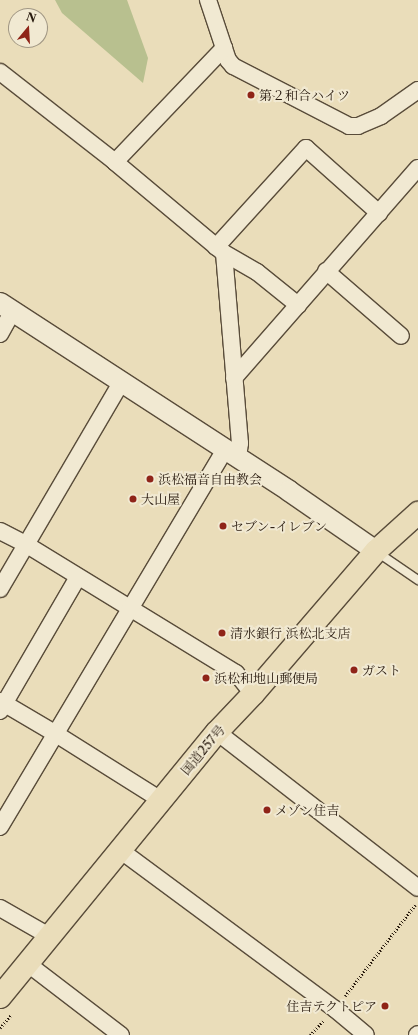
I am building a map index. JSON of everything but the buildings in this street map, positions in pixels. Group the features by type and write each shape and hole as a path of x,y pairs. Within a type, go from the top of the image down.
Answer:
{"highway":[{"name":"国道257号","path":"0,997 217,732 253,694 376,551 418,513"}],"street":[{"path":"208,0 228,60 233,66 349,126 358,126 381,116 418,90"},
{"path":"115,162 224,48"},
{"path":"0,72 115,162 220,250 261,275 298,305"},
{"path":"0,827 131,608 240,443 220,250 306,148 379,213"},
{"path":"234,378 326,271 418,168"},
{"path":"326,271 401,336"},
{"path":"0,334 7,307 122,381 376,551"},
{"path":"0,589 122,381"},
{"path":"0,530 236,672 253,694"},
{"path":"78,577 2,705 56,734 161,800"},
{"path":"217,732 418,888"},
{"path":"120,850 335,1009 366,1035"},
{"path":"0,908 49,936"},
{"path":"28,964 121,1035"}],"lane":[{"path":"376,551 418,580"}],"path":[{"path":"310,1035 335,1009 418,901"}],"green space":[{"path":"55,0 127,0 148,58 143,83 62,13"}],"place":[{"name":"第２和合ハイツ","path":"251,95"},
{"name":"浜松福音自由教会","path":"150,479"},
{"name":"大山屋","path":"133,499"},
{"name":"セブン-イレブン","path":"223,526"},
{"name":"清水銀行 浜松北支店","path":"222,633"},
{"name":"ガスト","path":"354,670"},
{"name":"浜松和地山郵便局","path":"206,678"},
{"name":"メゾン住吉","path":"267,810"},
{"name":"住吉テクトピア","path":"385,1006"}]}
